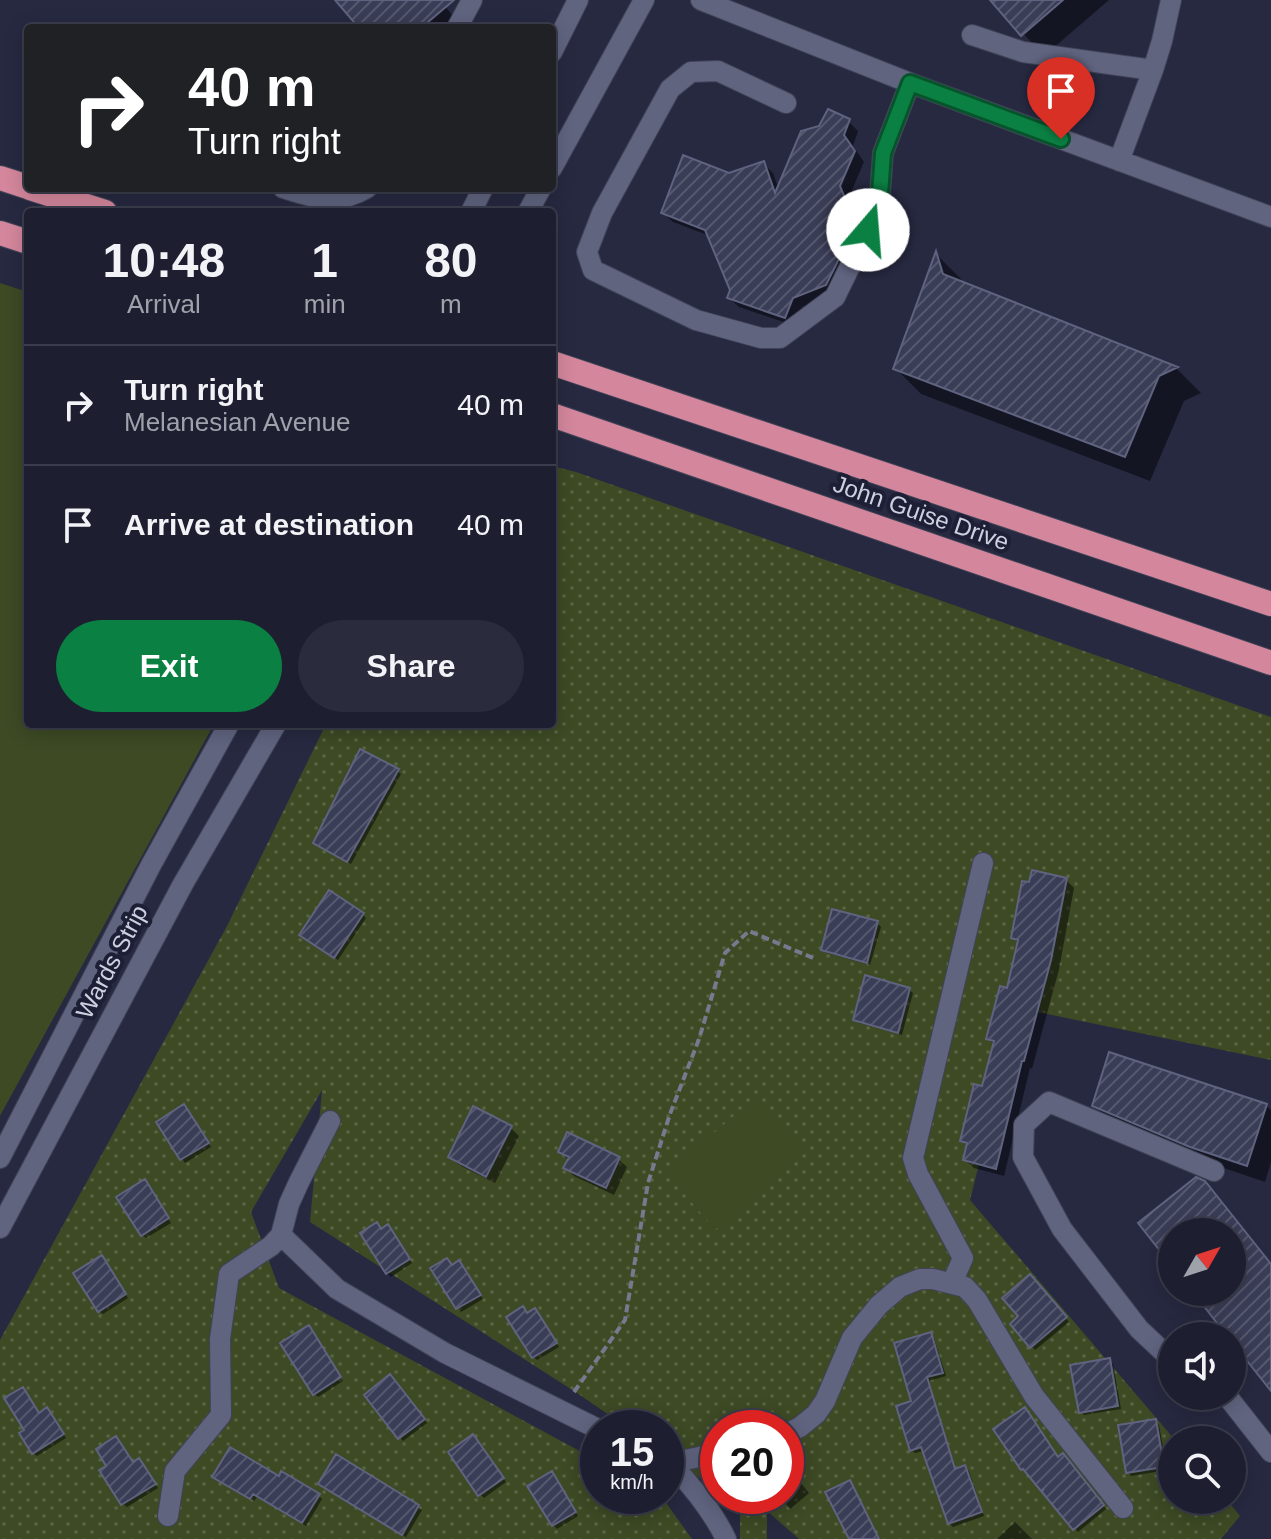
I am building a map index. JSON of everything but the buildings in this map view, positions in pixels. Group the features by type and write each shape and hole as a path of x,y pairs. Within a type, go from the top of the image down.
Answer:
{"highway":[{"path":"0,178 24,186"},
{"path":"42,192 92,208"},
{"path":"0,233 24,241"},
{"name":"John Guise Drive","path":"556,364 1271,604"},
{"name":"John Guise Drive","path":"556,416 1271,663"}],"street":[{"path":"459,24 472,0"},
{"path":"556,44 578,0"},
{"path":"556,161 644,0"},
{"path":"701,0 910,83 1271,217"},
{"path":"1119,161 1153,70 1171,0"},
{"path":"972,35 1023,52 1153,70"},
{"path":"786,103 718,71 691,72 670,89 602,213 587,252 593,270 696,320 761,338 780,338 835,297 879,207 883,153 910,83"},
{"path":"295,192 330,200 352,197 360,192"},
{"name":"Wards Strip","path":"0,1158 151,865 227,728"},
{"name":"Wards Strip","path":"0,1228 183,884 274,728"},
{"path":"952,1283 963,1258 918,1174 913,1158 983,863"},
{"path":"1158,1347 1139,1329 1062,1229 1023,1157 1024,1125 1049,1102 1214,1171"},
{"path":"168,1516 175,1471 221,1415 220,1339 229,1274 271,1246 281,1235 289,1204 330,1121"},
{"path":"281,1235 337,1289 445,1353 580,1420"},
{"path":"804,1424 825,1401 852,1338 889,1296 900,1287 920,1279 952,1283 965,1287 977,1300 1034,1396 1123,1508"},
{"path":"1238,1410 1271,1452"},
{"path":"684,1481 710,1511 726,1539"}],"path":[{"path":"561,1411 625,1320 648,1183 699,1039 725,953 749,931 813,958"}],"green space":[{"path":"0,283 24,291 24,728 212,728 0,1116"},
{"path":"556,467 1271,717 1271,1060 1018,1008 970,1200 1163,1426 1158,1426 1158,1514 1238,1514 1240,1516 1221,1539 799,1539 770,1514 804,1514 804,1410 700,1410 700,1479 684,1467 684,1410 602,1410 310,1222 322,1090 251,1212 279,1288 580,1451 580,1514 674,1514 692,1539 0,1539 0,1340 227,926 324,728 556,728"},
{"path":"756,1097 804,1153 715,1230 667,1173"},
{"path":"740,1514 767,1514 767,1539 740,1539"}],"route":[{"path":"868,230 879,207 883,153 910,83 1061,139"}]}
